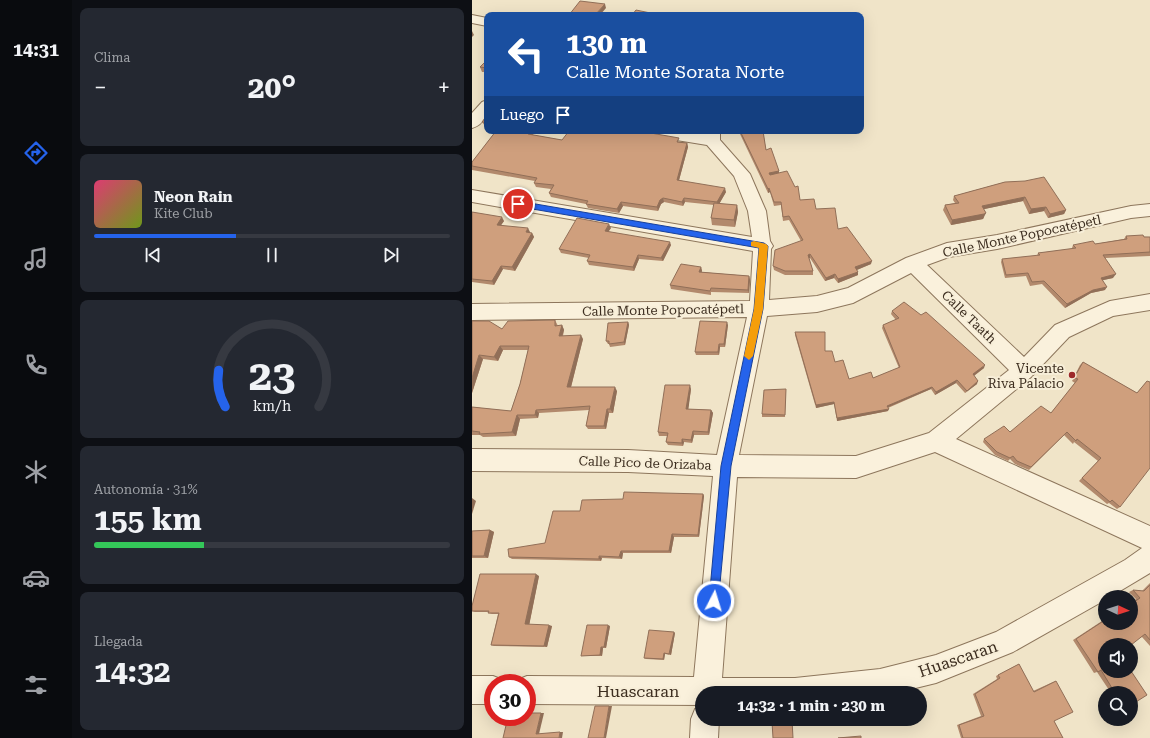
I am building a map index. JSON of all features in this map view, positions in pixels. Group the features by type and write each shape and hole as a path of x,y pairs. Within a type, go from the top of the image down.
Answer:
{"street":[{"path":"472,19 484,21"},
{"path":"472,102 484,104"},
{"path":"472,122 484,108"},
{"path":"688,134 712,136 728,153 744,178 756,206 764,246 759,309 726,466 707,686"},
{"path":"472,196 764,246"},
{"name":"Calle Monte Popocatépetl","path":"472,312 759,309 818,304 853,295 913,263 947,250 997,242 1131,212 1150,210"},
{"name":"Calle Taath","path":"913,263 1024,371"},
{"name":"Calle Pico de Orizaba","path":"472,460 628,461 726,466 856,467 936,442 1024,371 1062,332 1110,309 1150,302"},
{"path":"936,442 1150,539"},
{"name":"Huascaran","path":"852,686 880,683 936,669 1004,643 1134,569 1150,557"},
{"path":"472,690 484,690"},
{"name":"Huascaran","path":"536,691 695,700"},
{"path":"704,738 705,726"}],"building":[{"path":"580,1 605,4 598,12 571,12"},
{"path":"636,10 646,12 634,12"},
{"path":"494,134 528,134 562,140 567,134 656,134 679,138 677,142 687,143 677,180 725,188 717,202 684,198 682,202 663,198 660,200 657,207 621,202 617,209 586,204 588,201 549,193 554,185 534,183 537,178 472,166 472,162"},
{"path":"741,134 763,134 766,150 771,148 779,171 769,173 770,175 787,171 795,187 798,186 800,200 814,199 816,209 835,208 838,229 847,227 872,261 855,267 858,272 838,279 835,274 826,278 810,254 808,255 813,271 785,271 773,266 775,250 803,240 789,216 783,217 781,202 774,202 769,188 768,189"},
{"path":"1044,177 1066,210 1050,214 1046,207 1031,209 1025,197 982,206 986,213 984,214 952,220 945,205 959,203 954,196 1005,182 1025,181"},
{"path":"714,203 737,205 734,220 711,218"},
{"path":"472,212 502,217 497,225 528,228 526,232 532,233 512,267 501,266 492,281 472,279"},
{"path":"577,218 609,224 605,231 670,242 661,258 638,255 633,267 587,261 590,255 559,249"},
{"path":"1143,235 1144,237 1150,237 1150,252 1103,255 1116,274 1101,278 1107,287 1093,290 1067,304 1044,281 1032,282 1028,273 1006,275 1002,259 1040,255 1038,253 1076,248 1073,245 1093,241 1095,244 1127,239 1126,236"},
{"path":"681,264 701,267 699,272 749,276 748,290 711,288 710,291 670,285"},
{"path":"904,302 921,315 926,312 985,365 973,374 978,381 967,391 957,380 936,392 932,387 887,406 889,409 837,418 834,402 816,405 795,332 825,332 825,351 832,351 835,362 843,360 849,379 871,372 873,378 900,367 883,325 899,318 892,311"},
{"path":"555,320 555,326 562,325 559,336 581,335 567,387 615,387 610,409 607,409 604,426 586,426 590,406 536,410 535,415 517,415 512,432 479,434 480,432 472,431 472,407 511,411 520,384 529,346 500,346 494,357 479,355 472,378 472,321 489,321 502,329 508,321"},
{"path":"700,321 727,322 724,344 719,344 718,352 695,352"},
{"path":"628,322 624,342 609,344 609,341 606,341 608,323"},
{"path":"1083,362 1137,393 1147,381 1150,382 1150,468 1120,507 1112,500 1110,502 1082,478 1101,458 1077,439 1076,441 1067,432 1031,467 1017,461 1013,456 1010,458 997,452 984,439 1004,426 1010,432 1041,406 1051,413 1078,379 1074,378"},
{"path":"665,385 690,385 686,409 711,410 708,432 693,431 691,440 682,439 682,443 666,442 668,433 658,432"},
{"path":"786,389 785,415 762,414 764,390"},
{"path":"624,492 703,494 698,535 672,534 669,551 621,551 619,557 599,556 599,559 509,557 508,549 545,543 553,511 580,511 582,500 623,499"},
{"path":"490,530 484,556 472,556 472,531"},
{"path":"480,574 536,574 525,624 549,625 544,646 491,645 499,613 488,613 489,611 472,611"},
{"path":"1150,585 1150,640 1145,634 1138,640 1138,638 1098,638 1098,672 1076,639 1098,625 1098,630 1138,630 1138,599 1140,598 1138,596 1138,590 1144,591"},
{"path":"587,625 608,625 604,647 601,647 600,655 581,656"},
{"path":"649,630 674,632 669,654 664,653 663,659 644,658"},
{"path":"1019,664 1034,692 1056,681 1073,712 1054,721 1063,738 963,738 959,725 984,716 975,694 1000,678 998,675"},
{"path":"1106,678 1136,678 1147,695 1138,701 1138,686 1111,686"},
{"path":"595,706 609,706 604,738 588,738"},
{"path":"536,713 541,713 536,734 560,732 559,738 503,738 506,726 536,726"},
{"path":"772,726 792,726 793,738 773,738"},
{"path":"861,736 861,738 838,738"}],"slow traffic":[{"path":"749,356 759,309 764,246 754,244"}],"place":[{"name":"Vicente Riva Palacio","path":"1072,375"}],"route":[{"path":"518,204 764,246 759,309 726,466 714,601"}]}
